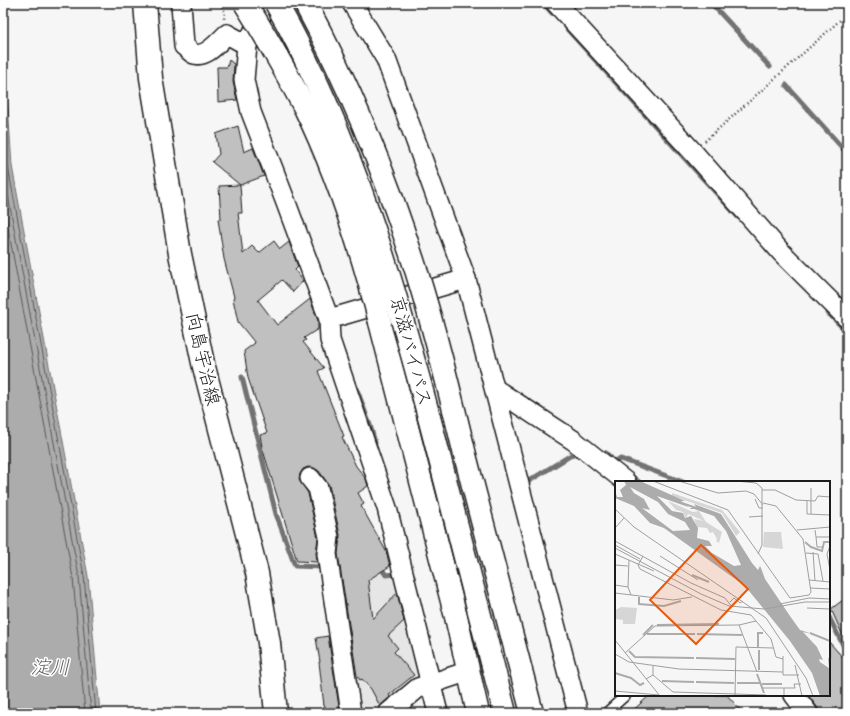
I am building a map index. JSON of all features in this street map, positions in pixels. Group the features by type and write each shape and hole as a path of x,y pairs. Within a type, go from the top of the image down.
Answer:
{"main road":[{"name":"向島宇治線","path":"145,3 151,78 180,254 203,363 257,573 269,643 276,713"},
{"path":"245,3 305,109 344,204 380,322 478,713"},
{"name":"京滋バイパス","path":"276,3 290,27 314,76 339,134 366,204 391,278 409,341 505,713"},
{"name":"京滋バイパス","path":"305,3 335,60 371,143 391,195 416,270 434,333 532,713"},
{"path":"471,681 482,713"}],"street":[{"path":"181,3 184,46 193,54 201,54 210,50 227,34 247,45"},
{"path":"267,3 247,45 244,80 251,112 329,319 330,340 387,508 438,713"},
{"path":"352,3 386,59 466,279 578,713"},
{"path":"556,3 693,152 781,252 847,318"},
{"path":"329,319 466,279"},
{"path":"495,389 573,440 625,481"},
{"path":"310,478 318,488 329,537 327,554 351,713"},
{"path":"388,713 418,688 430,684 471,681"},
{"path":"795,696 808,713"}],"lane":[{"path":"606,713 625,696"}],"path":[{"path":"220,3 224,12 224,20"},
{"path":"693,152 847,14"}],"shaded area":[{"path":"362,545 386,575 395,574 415,644 410,648 419,680 378,713 360,713 336,562"}],"water":[{"name":"淀川","path":"3,3 7,3 4,45 12,166 88,576 100,713 3,713"}],"building":[{"path":"229,60 234,64 233,82 237,100 218,102 217,67 227,67"},
{"path":"238,126 244,152 253,148 264,176 240,185 212,162 219,154 216,134"},
{"path":"240,185 242,213 238,213 243,254 252,246 259,253 274,241 280,249 289,242 298,267 295,270 303,281 293,292 282,280 258,300 277,325 310,299 318,321 318,329 304,338 306,340 303,342 324,368 318,371 344,436 342,437 356,466 366,479 368,486 358,493 364,504 361,506 386,551 390,566 368,580 373,619 397,593 404,621 388,636 398,648 394,652 414,675 389,695 390,697 380,706 371,689 362,679 360,680 357,676 338,554 340,535 329,485 319,471 314,468 308,467 303,469 300,474 299,480 308,493 318,538 316,553 317,562 297,561 262,447 260,435 267,433 248,378 244,351 255,343 238,322 233,299 234,297 224,259 218,219 221,219 219,186"},
{"path":"847,597 847,645 831,609"},
{"path":"328,636 340,713 326,713 324,706 316,638"},
{"path":"830,643 847,662 847,708 842,713 819,713 817,707 809,696 830,696"},
{"path":"649,696 728,696 743,713 630,713"}],"waterway":[{"path":"543,3 552,13"},
{"path":"711,3 770,67"},
{"path":"567,29 738,217"},
{"path":"786,85 847,153"},
{"path":"828,313 847,332"},
{"path":"242,377 276,514 295,566 323,567"},
{"path":"355,384 375,443"},
{"path":"606,453 615,462"},
{"path":"529,481 573,454"},
{"path":"614,461 621,459 680,481"},
{"path":"630,475 638,481"},
{"path":"379,565 386,575 395,574 399,571"},
{"path":"830,619 847,653"}]}
